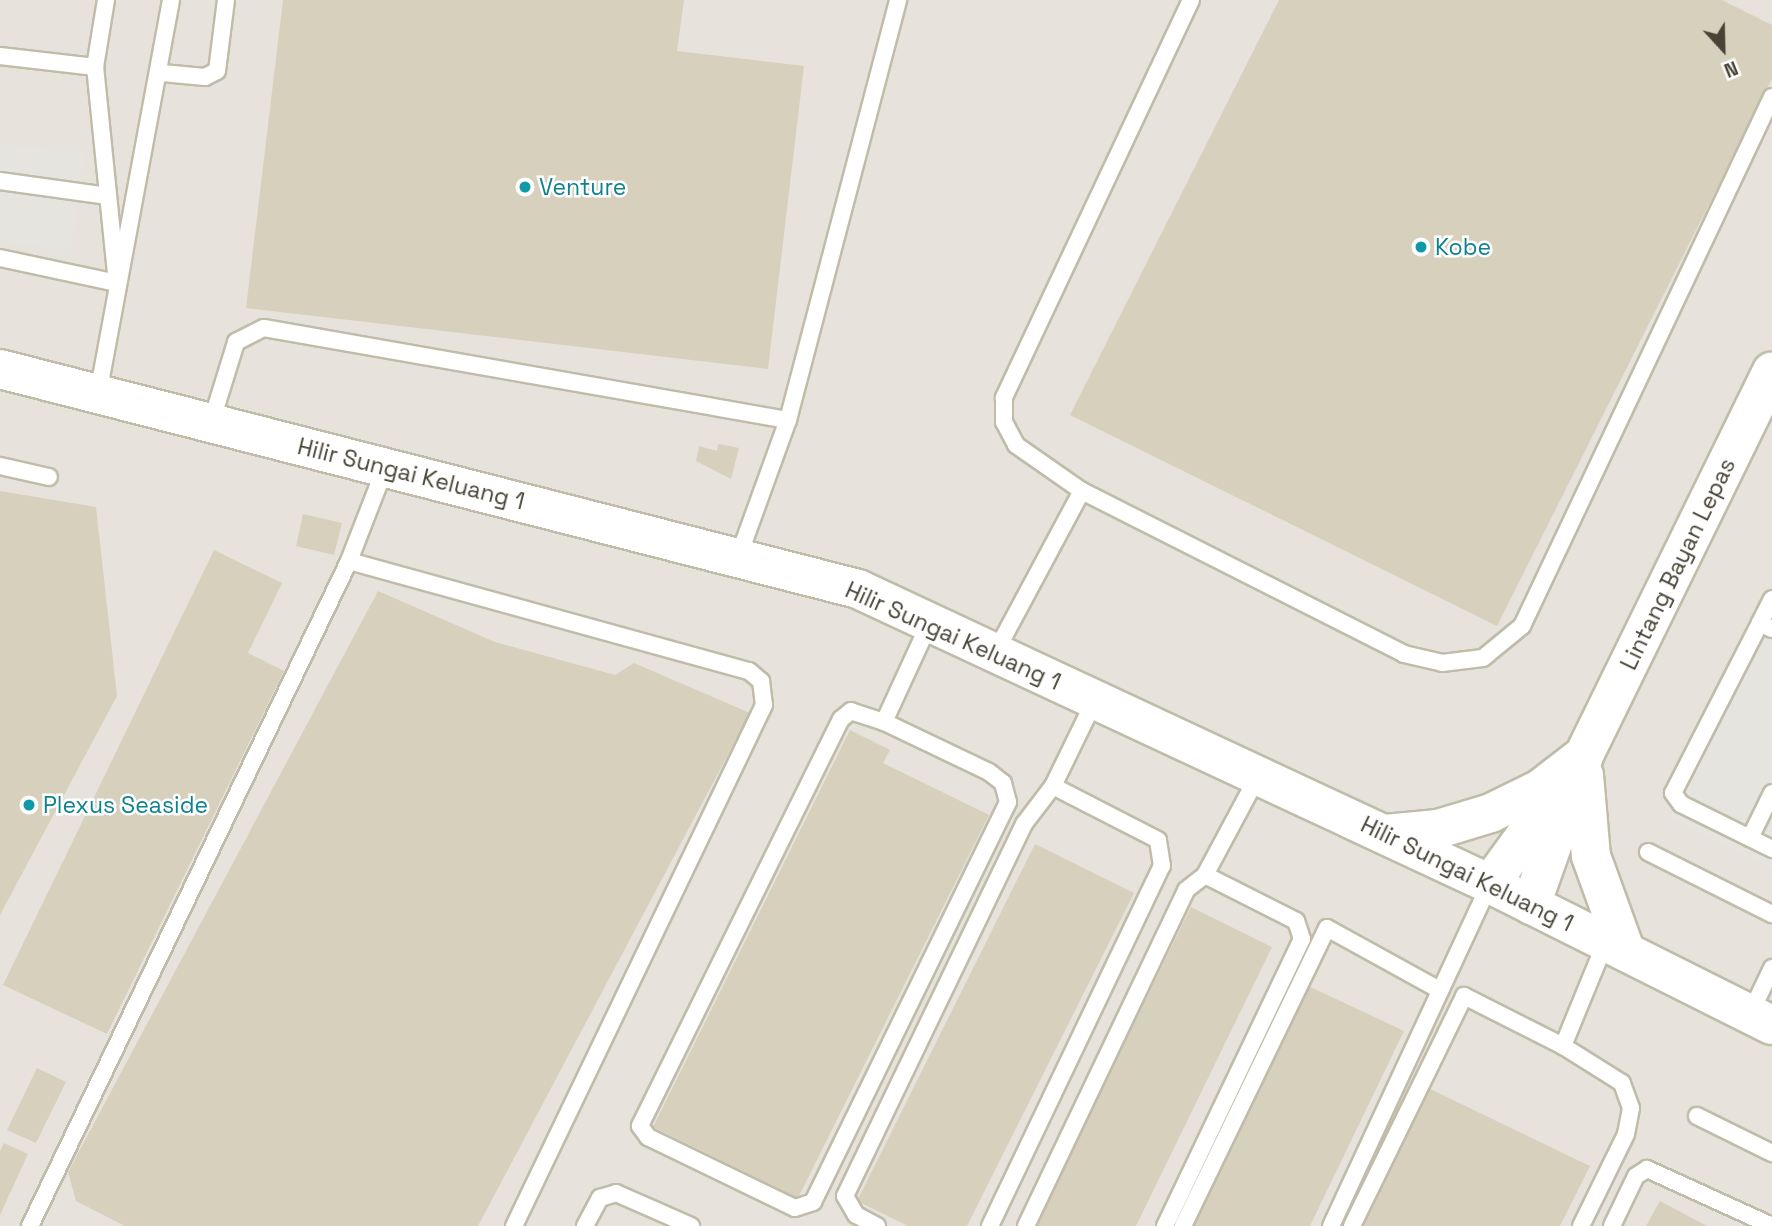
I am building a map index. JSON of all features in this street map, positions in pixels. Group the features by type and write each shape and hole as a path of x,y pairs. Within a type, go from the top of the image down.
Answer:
{"street":[{"name":"Hilir Sungai Keluang 1","path":"0,369 858,589 1490,884 1761,1020"},
{"name":"Lintang Bayan Lepas","path":"1531,905 1584,755 1772,372"},
{"name":"Lintang Bayan Lepas","path":"1490,884 1584,755"},
{"path":"1383,834 1438,829 1491,813 1540,789 1584,755"},
{"path":"1584,755 1591,856 1615,946"}],"lane":[{"path":"106,0 95,67 117,283"},
{"path":"98,394 117,283 162,73 171,0"},
{"path":"162,73 217,71 226,0"},
{"path":"738,558 788,421 898,0"},
{"path":"1191,0 1004,398 1004,422 1016,445 1082,491 1404,654 1443,663 1483,658 1522,626 1772,97"},
{"path":"0,56 95,67"},
{"path":"0,181 108,196"},
{"path":"0,258 117,283"},
{"path":"211,423 236,342 264,328 788,421"},
{"path":"0,466 50,477"},
{"path":"30,1226 349,561 385,468"},
{"path":"995,653 1082,491"},
{"path":"349,561 749,671 761,681 764,705 514,1226"},
{"path":"1772,599 1766,626 1674,793 1681,804 1772,849"},
{"path":"884,722 929,624"},
{"path":"877,1226 856,1215 845,1196 1024,824 1053,786 1095,700"},
{"path":"851,711 884,722 989,772 1003,783 1008,802 813,1202 795,1209 648,1138 640,1126 841,719 851,711"},
{"path":"1026,1226 1186,890 1205,875 1258,776"},
{"path":"990,1226 1162,866 1158,840 1053,786"},
{"path":"1750,838 1772,793"},
{"path":"1648,852 1772,914"},
{"path":"1165,1226 1303,932 1296,921 1205,875"},
{"path":"1331,1226 1490,884"},
{"path":"1183,1226 1327,928 1440,990"},
{"path":"1563,1046 1615,946"},
{"path":"1761,1020 1772,968"},
{"path":"1352,1226 1464,996 1613,1074 1631,1108 1626,1134 1581,1226"},
{"path":"1697,1116 1772,1153"},
{"path":"1612,1226 1636,1176 1647,1168 1772,1226"},
{"path":"585,1226 600,1198 616,1193 691,1226"}],"shaded area":[{"path":"0,0 1772,0 1772,1226 0,1226"},
{"path":"0,144 84,154 71,250 0,241"},
{"path":"1768,625 1772,627 1772,869 1669,817"}],"building":[{"name":"Venture","path":"283,0 684,0 677,51 804,66 768,369 246,308"},
{"name":"Kobe","path":"1279,0 1722,0 1772,25 1772,79 1497,626 1070,415"},
{"path":"718,444 739,448 731,479 696,461 699,446 717,451"},
{"name":"Plexus Seaside","path":"0,491 96,507 117,696 0,915"},
{"path":"303,514 342,523 334,555 296,546"},
{"path":"214,550 282,583 248,653 284,671 107,1034 3,985"},
{"path":"378,591 495,642 615,675 634,663 750,713 478,1226 125,1226 76,1201 68,1172"},
{"path":"850,730 890,750 883,763 989,815 798,1198 653,1127"},
{"path":"1035,844 1134,893 967,1226 908,1226 857,1201"},
{"path":"1191,907 1272,947 1136,1226 1035,1226"},
{"path":"1302,983 1404,1031 1310,1226 1185,1226"},
{"path":"37,1068 66,1082 36,1143 7,1130"},
{"path":"1424,1086 1590,1166 1560,1226 1355,1226"},
{"path":"4,1143 28,1154 0,1215 0,1151"},
{"path":"1660,1201 1707,1226 1646,1226"}],"place":[{"name":"Venture","path":"525,187"},
{"name":"Kobe","path":"1421,247"},
{"name":"Plexus Seaside","path":"29,805"}]}
